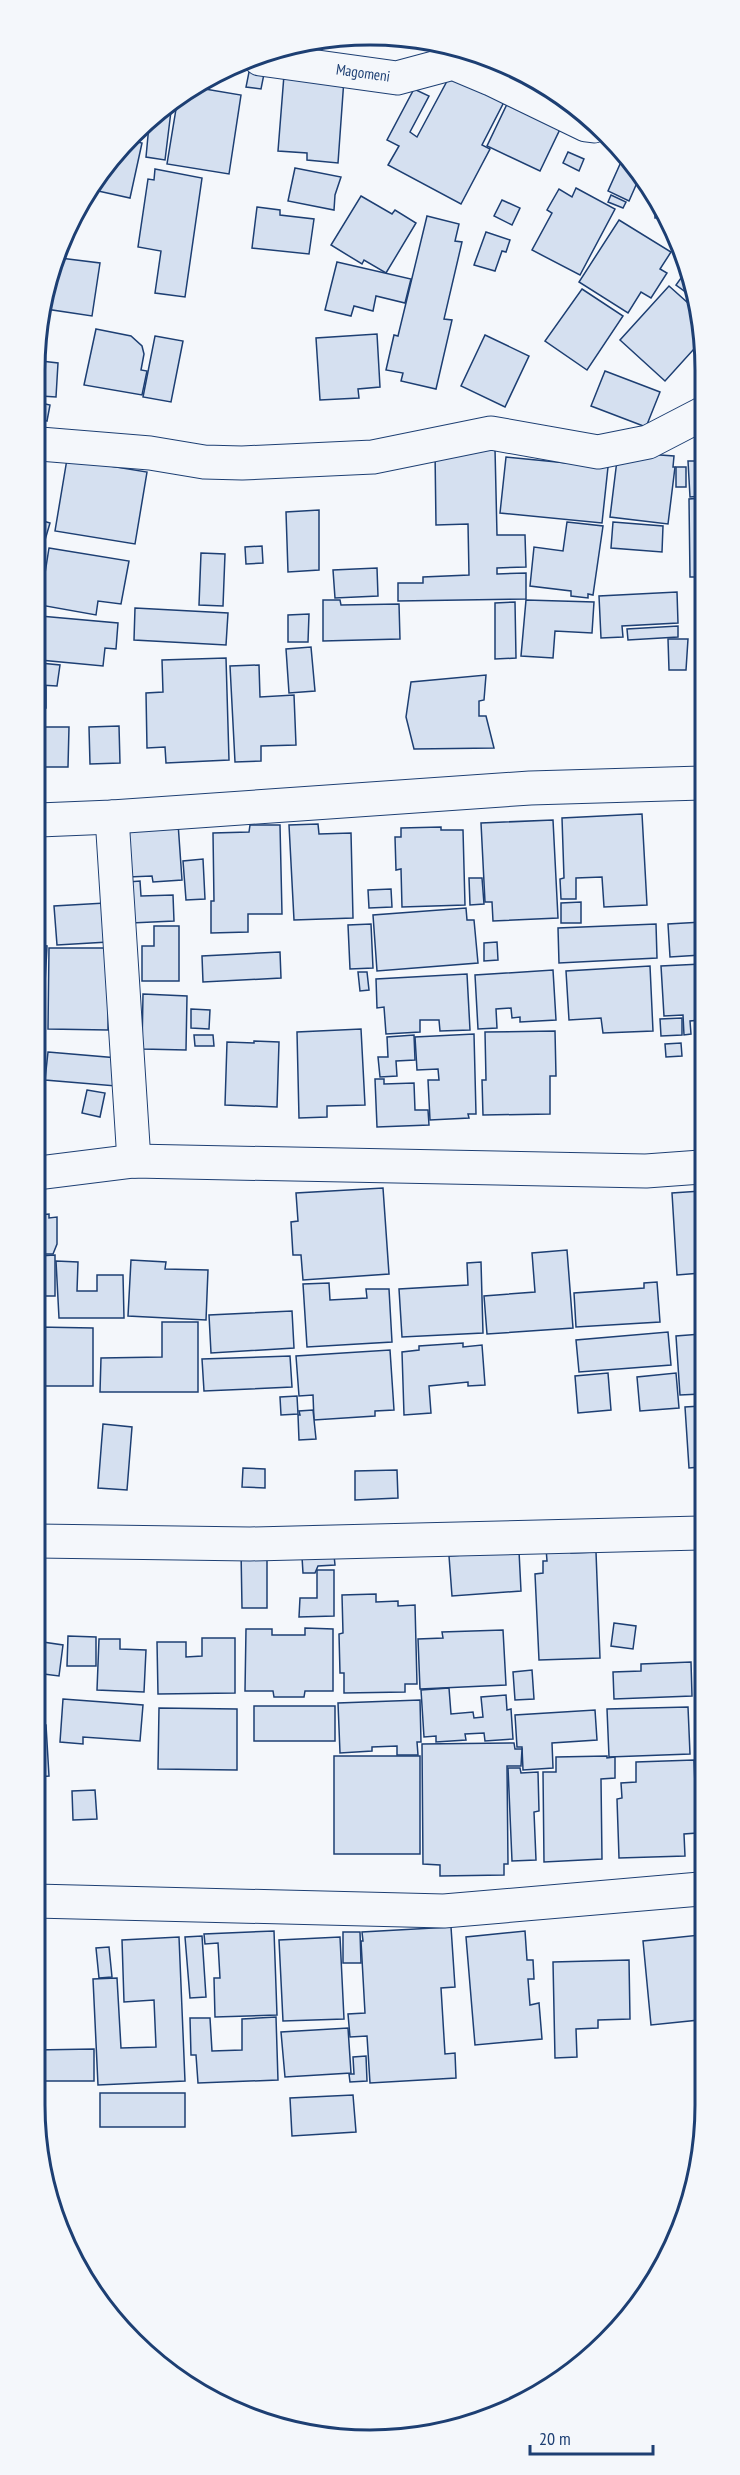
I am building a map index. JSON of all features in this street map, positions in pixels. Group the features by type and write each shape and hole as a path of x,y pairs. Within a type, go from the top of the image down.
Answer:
{"street":[{"name":"Magomeni","path":"271,61 396,78 453,63 579,122"},
{"path":"45,444 150,453 204,462 242,463 373,457 491,433 598,452 648,442 695,418"},
{"path":"45,820 530,788 695,783"},
{"path":"112,817 134,1161"},
{"path":"45,1172 134,1161 646,1171 695,1167"},
{"path":"45,1541 250,1544 695,1533"},
{"path":"45,1901 444,1911 695,1888"}],"building":[{"path":"453,70 506,98 482,145 490,149 461,204 388,165 399,146 387,140 414,89 429,96 410,132 417,137"},
{"path":"249,72 264,74 261,89 246,87"},
{"path":"284,75 344,79 338,163 307,160 307,153 278,151"},
{"path":"207,89 241,95 229,174 167,164 176,109"},
{"path":"509,100 562,125 540,171 487,146"},
{"path":"171,113 165,160 146,157 148,133"},
{"path":"138,142 142,143 130,198 99,191"},
{"path":"568,152 584,159 579,171 563,163"},
{"path":"620,163 636,184 629,201 608,191"},
{"path":"295,168 341,177 335,195 334,210 288,201"},
{"path":"155,169 202,178 185,297 155,293 161,251 138,247 148,179 154,180"},
{"path":"576,188 615,209 580,275 532,250 552,213 547,210 559,189 572,197"},
{"path":"611,195 626,202 623,208 608,202"},
{"path":"361,196 392,214 395,210 416,223 386,273 364,260 362,264 331,245"},
{"path":"502,200 520,208 512,225 494,216"},
{"path":"257,207 280,210 280,215 314,219 309,254 252,248"},
{"path":"427,216 459,224 455,241 462,242 444,319 452,320 436,389 401,381 403,373 386,370 394,335 398,336"},
{"path":"619,220 671,252 660,269 667,273 651,298 641,292 628,313 579,282"},
{"path":"486,232 510,240 506,252 502,251 495,271 474,265"},
{"path":"65,259 100,263 92,316 51,310"},
{"path":"337,262 411,279 405,303 376,296 373,311 354,306 351,316 325,310"},
{"path":"681,277 685,292 676,285"},
{"path":"669,286 688,303 694,349 665,381 620,340"},
{"path":"582,289 623,316 587,370 545,341"},
{"path":"96,329 131,336 142,346 144,354 141,370 147,371 142,395 84,385"},
{"path":"377,334 380,387 358,389 359,398 320,400 316,338"},
{"path":"485,335 529,356 505,407 461,386"},
{"path":"155,336 183,341 171,402 143,397"},
{"path":"45,362 58,363 56,397 45,396"},
{"path":"605,371 660,392 646,427 591,406"},
{"path":"45,404 50,405 47,421 45,420"},
{"path":"495,449 497,535 525,535 526,567 497,568 497,574 526,573 526,599 398,601 398,583 423,583 423,577 469,575 468,524 436,525 435,451"},
{"path":"618,452 674,456 673,467 675,467 668,524 610,517"},
{"path":"506,457 608,467 602,523 500,513"},
{"path":"67,459 147,472 135,544 55,531"},
{"path":"688,461 695,461 695,497 690,497"},
{"path":"676,467 686,467 686,487 676,487"},
{"path":"689,499 695,499 695,577 690,577"},
{"path":"319,510 319,570 288,572 286,512"},
{"path":"45,522 50,523 45,540"},
{"path":"567,522 603,526 593,595 588,594 588,598 571,596 571,591 530,586 534,547 563,551"},
{"path":"613,522 663,526 662,552 611,548"},
{"path":"262,546 263,563 246,564 245,547"},
{"path":"49,548 129,561 121,604 98,601 96,615 45,606 45,573"},
{"path":"201,553 225,554 223,606 199,605"},
{"path":"377,568 378,596 335,598 333,570"},
{"path":"677,592 678,623 622,626 623,637 601,638 599,596"},
{"path":"323,600 340,600 341,605 399,604 400,639 323,641"},
{"path":"526,600 594,602 592,633 555,631 553,658 521,656"},
{"path":"515,602 516,658 495,659 495,603"},
{"path":"135,608 228,613 226,645 134,640"},
{"path":"309,614 308,642 288,642 288,615"},
{"path":"45,616 118,623 116,649 105,648 103,666 45,660"},
{"path":"678,626 678,637 628,640 627,629"},
{"path":"668,639 688,639 686,670 669,670"},
{"path":"311,647 315,691 289,693 286,649"},
{"path":"226,658 229,760 166,763 165,747 147,748 146,693 163,692 162,660"},
{"path":"45,664 60,665 57,686 45,685"},
{"path":"259,665 260,697 294,695 296,745 261,746 261,761 235,762 230,666"},
{"path":"486,675 484,700 479,701 479,716 486,716 494,748 414,749 406,717 411,682"},
{"path":"119,726 120,763 90,764 89,727"},
{"path":"45,727 69,727 68,767 45,767"},
{"path":"642,814 647,905 604,907 602,877 576,878 576,899 561,899 560,879 564,878 562,818"},
{"path":"553,820 558,918 493,921 492,902 485,902 481,823"},
{"path":"178,823 182,880 153,882 152,876 128,877 125,829"},
{"path":"318,824 319,834 351,833 353,918 294,920 289,825"},
{"path":"250,825 280,825 282,914 248,914 248,932 211,933 211,901 214,901 213,833 249,832"},
{"path":"441,827 441,830 463,830 465,905 402,907 401,869 396,870 395,837 401,837 401,828"},
{"path":"203,859 205,899 186,900 183,861"},
{"path":"469,878 482,878 484,904 470,905"},
{"path":"140,881 141,896 173,895 174,921 131,923 128,882"},
{"path":"391,889 392,907 369,908 368,890"},
{"path":"581,902 581,923 561,923 561,903"},
{"path":"105,903 108,942 57,945 54,906"},
{"path":"466,908 467,920 474,920 478,963 377,971 373,915"},
{"path":"695,922 695,955 670,957 668,924"},
{"path":"371,924 373,968 350,969 348,925"},
{"path":"656,924 657,958 559,963 558,928"},
{"path":"154,926 179,926 179,981 142,981 142,946 154,946"},
{"path":"497,942 498,960 484,961 484,943"},
{"path":"45,946 47,946 45,983"},
{"path":"49,948 109,948 108,1030 48,1029"},
{"path":"280,952 281,978 203,982 202,956"},
{"path":"695,964 695,1021 690,1021 691,1034 684,1035 683,1015 664,1016 661,966"},
{"path":"650,966 653,1031 603,1033 601,1018 569,1020 566,971"},
{"path":"553,970 556,1020 520,1022 520,1017 512,1018 511,1008 496,1009 497,1028 478,1029 475,975"},
{"path":"358,972 367,972 369,990 360,991"},
{"path":"467,974 470,1030 440,1031 439,1020 420,1020 420,1032 386,1034 384,1007 377,1008 376,979"},
{"path":"143,994 187,996 186,1050 142,1049"},
{"path":"191,1009 210,1010 209,1029 191,1028"},
{"path":"682,1018 682,1035 661,1036 660,1019"},
{"path":"361,1029 365,1105 327,1106 327,1117 299,1118 297,1032"},
{"path":"555,1031 556,1076 550,1076 550,1114 483,1115 482,1080 486,1080 485,1032"},
{"path":"474,1034 476,1114 468,1114 469,1118 430,1120 428,1080 439,1080 438,1069 417,1070 415,1037"},
{"path":"194,1035 213,1035 214,1046 195,1046"},
{"path":"414,1035 415,1060 396,1061 397,1076 380,1077 378,1057 388,1057 387,1037"},
{"path":"254,1041 279,1042 277,1107 225,1105 227,1042 254,1043"},
{"path":"681,1043 682,1056 666,1057 665,1044"},
{"path":"48,1052 118,1058 116,1086 45,1080"},
{"path":"375,1079 384,1079 384,1084 414,1083 415,1110 428,1110 429,1125 377,1127"},
{"path":"87,1090 105,1093 100,1117 82,1113"},
{"path":"383,1188 389,1274 303,1280 301,1255 293,1255 291,1222 298,1221 296,1193"},
{"path":"695,1191 695,1274 677,1275 672,1193"},
{"path":"45,1214 49,1214 49,1218 57,1217 57,1244 53,1254 45,1254"},
{"path":"567,1250 573,1328 487,1334 484,1296 535,1292 532,1253"},
{"path":"55,1255 55,1296 45,1296 45,1256"},
{"path":"131,1260 166,1262 165,1269 208,1270 206,1320 128,1316"},
{"path":"56,1261 78,1262 77,1291 97,1291 97,1275 123,1275 124,1318 59,1318"},
{"path":"481,1262 483,1333 402,1337 399,1289 468,1285 467,1263"},
{"path":"657,1282 660,1322 576,1327 574,1293 644,1288 644,1283"},
{"path":"329,1283 330,1300 367,1298 366,1289 389,1289 392,1342 307,1347 303,1284"},
{"path":"292,1311 294,1348 211,1353 209,1315"},
{"path":"162,1322 198,1322 198,1392 100,1392 101,1358 162,1357"},
{"path":"45,1327 93,1328 93,1386 45,1386"},
{"path":"668,1332 671,1365 579,1372 576,1340"},
{"path":"695,1334 695,1394 680,1395 676,1336"},
{"path":"463,1343 463,1347 482,1345 485,1385 468,1386 468,1382 429,1386 431,1413 404,1415 402,1352 419,1350 419,1346"},
{"path":"390,1350 394,1410 375,1411 375,1416 314,1420 313,1395 299,1396 296,1356"},
{"path":"290,1356 292,1387 204,1391 202,1359"},
{"path":"608,1373 611,1410 578,1413 575,1376"},
{"path":"676,1373 679,1408 640,1411 637,1377"},
{"path":"297,1396 298,1414 281,1415 280,1397"},
{"path":"695,1406 695,1467 689,1468 685,1407"},
{"path":"313,1410 316,1439 299,1440 299,1411"},
{"path":"103,1424 132,1427 127,1490 98,1488"},
{"path":"243,1468 265,1469 265,1488 242,1487"},
{"path":"397,1470 398,1498 355,1500 355,1471"},
{"path":"571,1547 571,1553 596,1552 600,1658 539,1660 535,1574 543,1573 543,1561 547,1561 546,1548"},
{"path":"241,1550 267,1556 267,1608 242,1608"},
{"path":"519,1551 521,1591 452,1596 449,1556"},
{"path":"334,1555 335,1565 318,1566 315,1573 303,1573 302,1557"},
{"path":"317,1570 334,1570 334,1616 299,1617 300,1598 317,1598"},
{"path":"376,1594 376,1602 398,1601 398,1606 415,1605 417,1684 405,1684 405,1692 344,1693 344,1673 340,1673 339,1634 343,1633 342,1595"},
{"path":"614,1623 636,1626 633,1649 611,1646"},
{"path":"305,1628 333,1629 333,1691 305,1691 304,1697 274,1697 273,1691 245,1691 246,1629 272,1629 272,1635 305,1635"},
{"path":"503,1630 506,1685 420,1689 418,1639 443,1638 442,1632"},
{"path":"68,1636 96,1637 96,1666 67,1666"},
{"path":"202,1638 235,1638 235,1693 158,1694 157,1642 186,1642 186,1657 202,1656"},
{"path":"99,1639 120,1639 120,1649 146,1650 144,1692 97,1690"},
{"path":"45,1642 63,1645 59,1676 45,1674"},
{"path":"691,1662 692,1696 614,1699 613,1672 641,1671 641,1664"},
{"path":"532,1670 534,1699 515,1700 513,1672"},
{"path":"449,1688 451,1714 473,1712 474,1718 483,1717 481,1697 506,1695 507,1710 511,1709 513,1739 485,1741 484,1733 465,1734 466,1740 436,1742 436,1736 424,1737 421,1690"},
{"path":"63,1699 143,1705 140,1741 83,1737 83,1744 60,1742"},
{"path":"420,1700 421,1742 417,1742 418,1755 397,1755 397,1746 372,1747 372,1751 340,1753 338,1703"},
{"path":"254,1706 335,1706 335,1741 254,1741"},
{"path":"688,1707 690,1754 609,1757 607,1709"},
{"path":"159,1708 237,1709 237,1770 158,1769"},
{"path":"595,1710 597,1740 552,1743 553,1768 523,1770 522,1747 517,1747 515,1715"},
{"path":"45,1725 49,1776 45,1776"},
{"path":"514,1743 515,1749 522,1749 521,1766 507,1766 508,1864 504,1864 504,1875 440,1876 440,1865 423,1864 422,1744"},
{"path":"334,1756 420,1756 420,1854 334,1854"},
{"path":"607,1756 607,1758 615,1757 615,1778 601,1779 602,1859 544,1862 543,1772 556,1772 556,1757"},
{"path":"694,1760 695,1833 684,1834 685,1856 619,1858 617,1799 622,1798 621,1783 636,1782 636,1762"},
{"path":"508,1768 520,1768 521,1773 538,1772 539,1811 534,1812 536,1860 512,1861"},
{"path":"95,1790 97,1819 73,1820 72,1791"},
{"path":"451,1927 455,1987 441,1988 445,2054 455,2053 456,2078 370,2083 367,2036 350,2037 348,2014 365,2013 362,1932"},
{"path":"274,1931 277,2015 215,2017 214,1978 220,1978 218,1943 205,1944 204,1934"},
{"path":"525,1931 527,1960 533,1960 534,1979 528,1979 530,2005 539,2003 542,2039 475,2045 466,1937"},
{"path":"343,1932 360,1932 361,1963 343,1963"},
{"path":"202,1936 206,1997 190,1998 185,1937"},
{"path":"695,1936 695,2020 651,2025 643,1941"},
{"path":"179,1937 185,2081 98,2085 93,1979 117,1978 121,2048 156,2047 154,2000 124,2002 122,1940"},
{"path":"340,1937 344,2019 283,2021 279,1940"},
{"path":"109,1947 112,1977 99,1978 96,1948"},
{"path":"629,1960 630,2019 598,2020 598,2028 576,2029 577,2057 555,2058 553,1962"},
{"path":"276,2017 278,2080 198,2083 196,2055 191,2055 190,2018 210,2018 212,2051 242,2050 242,2019"},
{"path":"348,2028 351,2073 285,2077 281,2032"},
{"path":"94,2049 94,2081 45,2081 45,2050"},
{"path":"366,2056 367,2081 350,2082 349,2074 354,2074 353,2057"},
{"path":"100,2093 185,2093 185,2127 100,2127"},
{"path":"353,2095 356,2132 292,2136 290,2098"}]}
